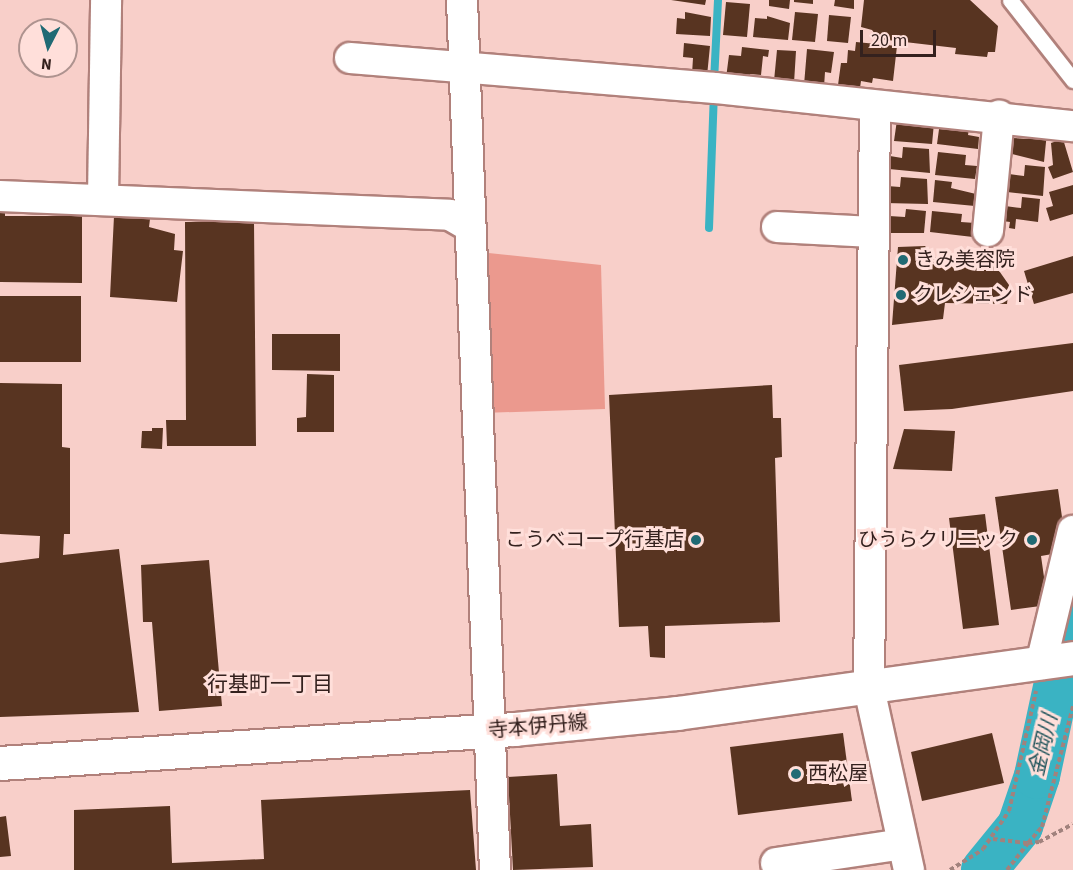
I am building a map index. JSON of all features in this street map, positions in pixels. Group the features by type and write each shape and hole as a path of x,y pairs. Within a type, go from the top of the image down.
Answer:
{"main road":[{"name":"寺本伊丹線","path":"0,763 489,732 868,688 1055,662"}],"street":[{"path":"103,198 106,0"},
{"path":"462,0 495,870"},
{"path":"350,58 463,65 999,116 1073,127"},
{"path":"776,863 906,857 868,688 875,106"},
{"path":"988,231 999,116"},
{"path":"0,196 103,198 450,215 469,226"},
{"path":"777,227 872,232"},
{"path":"1055,662 1073,531"}],"lane":[{"path":"1010,0 1073,80"}],"path":[{"path":"950,870 993,839 1014,792 1055,662"},
{"path":"1007,870 1042,827 1073,706"},
{"path":"993,839 1039,842 1073,824"}],"shaded area":[{"path":"479,252 601,265 605,409 482,413"}],"building":[{"path":"671,0 706,0 705,5"},
{"path":"769,0 790,0 789,9 769,6"},
{"path":"794,0 813,0 813,4 794,2"},
{"path":"835,0 854,0 854,9 834,6"},
{"path":"864,0 970,0 998,26 995,52 988,52 987,57 955,54 956,48 879,39 872,30 861,27"},
{"path":"726,2 750,4 747,37 723,35"},
{"path":"685,12 711,17 710,36 676,34 677,18 685,19"},
{"path":"795,12 818,14 815,42 792,40"},
{"path":"829,15 851,17 848,43 827,41"},
{"path":"767,16 790,23 788,40 753,37 755,18 767,19"},
{"path":"856,42 897,46 893,81 873,78 872,83 861,81 860,88 838,85 841,63 847,63 848,50 855,51"},
{"path":"684,43 710,46 707,76 692,74 693,58 683,57"},
{"path":"742,47 769,50 768,57 763,56 761,75 750,74 750,81 726,78 729,55 741,56"},
{"path":"807,49 834,52 831,73 825,72 824,87 804,85"},
{"path":"777,50 796,51 794,83 774,81"},
{"path":"897,120 934,123 932,144 894,141"},
{"path":"940,122 969,129 968,135 979,137 978,149 937,144"},
{"path":"1029,130 1047,132 1044,162 1012,154 1013,138 1028,139"},
{"path":"1063,139 1073,172 1053,179 1048,167 1053,165 1051,143"},
{"path":"903,147 929,149 930,173 889,169 890,156 902,158"},
{"path":"938,152 966,155 965,165 977,166 975,179 935,175"},
{"path":"1025,165 1045,167 1043,196 1007,192 1009,174 1024,176"},
{"path":"901,177 927,179 928,204 885,203 887,186 900,187"},
{"path":"935,180 952,182 951,188 976,194 975,206 933,202"},
{"path":"1073,185 1073,214 1050,221 1046,208 1053,206 1049,192"},
{"path":"1022,197 1040,199 1038,222 1016,219 1015,229 1009,228 1010,222 1003,221 1005,206 1021,208"},
{"path":"906,209 926,211 924,233 886,233 889,216 905,217"},
{"path":"0,210 5,210 5,216 82,216 82,283 0,282"},
{"path":"932,211 962,214 961,222 975,223 973,237 930,232"},
{"path":"114,216 150,219 149,227 175,234 174,250 183,251 177,302 110,297"},
{"path":"254,221 256,446 167,446 166,420 186,420 185,222"},
{"path":"925,246 934,257 995,265 1009,285 1007,304 945,303 943,319 892,325 898,247"},
{"path":"1073,256 1073,293 1034,304 1024,271"},
{"path":"0,296 81,296 81,362 0,362"},
{"path":"272,334 340,334 340,371 272,370"},
{"path":"1073,343 1073,391 952,409 904,411 899,365"},
{"path":"307,374 334,375 334,432 297,432 297,418 306,417"},
{"path":"0,383 62,384 62,447 70,448 70,534 64,534 63,555 119,549 139,712 0,717 0,563 39,558 40,536 0,534"},
{"name":"こうべコープ行基店","path":"772,385 773,418 781,418 782,457 775,458 780,622 665,626 665,658 650,657 648,626 619,627 609,395"},
{"path":"152,428 163,428 162,449 141,448 142,431 152,431"},
{"path":"904,429 955,431 952,471 893,469"},
{"path":"1058,489 1064,531 1055,533 1058,553 1041,556 1048,605 1011,610 995,497"},
{"path":"985,514 999,625 963,629 949,518"},
{"path":"209,560 222,706 159,711 152,622 143,622 141,565"},
{"path":"843,733 852,801 738,815 730,747"},
{"path":"992,733 1004,783 922,801 911,752"},
{"path":"557,774 560,826 591,824 593,867 513,870 508,777"},
{"path":"470,790 476,870 74,870 74,810 170,806 172,863 264,859 261,800"},
{"path":"6,816 11,856 0,857 0,817"}],"waterway":[{"path":"714,82 718,0"},
{"path":"709,228 714,94"},
{"name":"金岡川","path":"984,870 1020,826 1037,776 1073,608"}],"place":[{"name":"きみ美容院","path":"903,260"},
{"name":"クレシェンド","path":"901,295"},
{"name":"こうべコープ行基店","path":"696,540"},
{"name":"ひうらクリニック","path":"1032,540"},
{"name":"西松屋","path":"796,774"}],"district":[{"name":"行基町一丁目","path":"270,684"}]}
